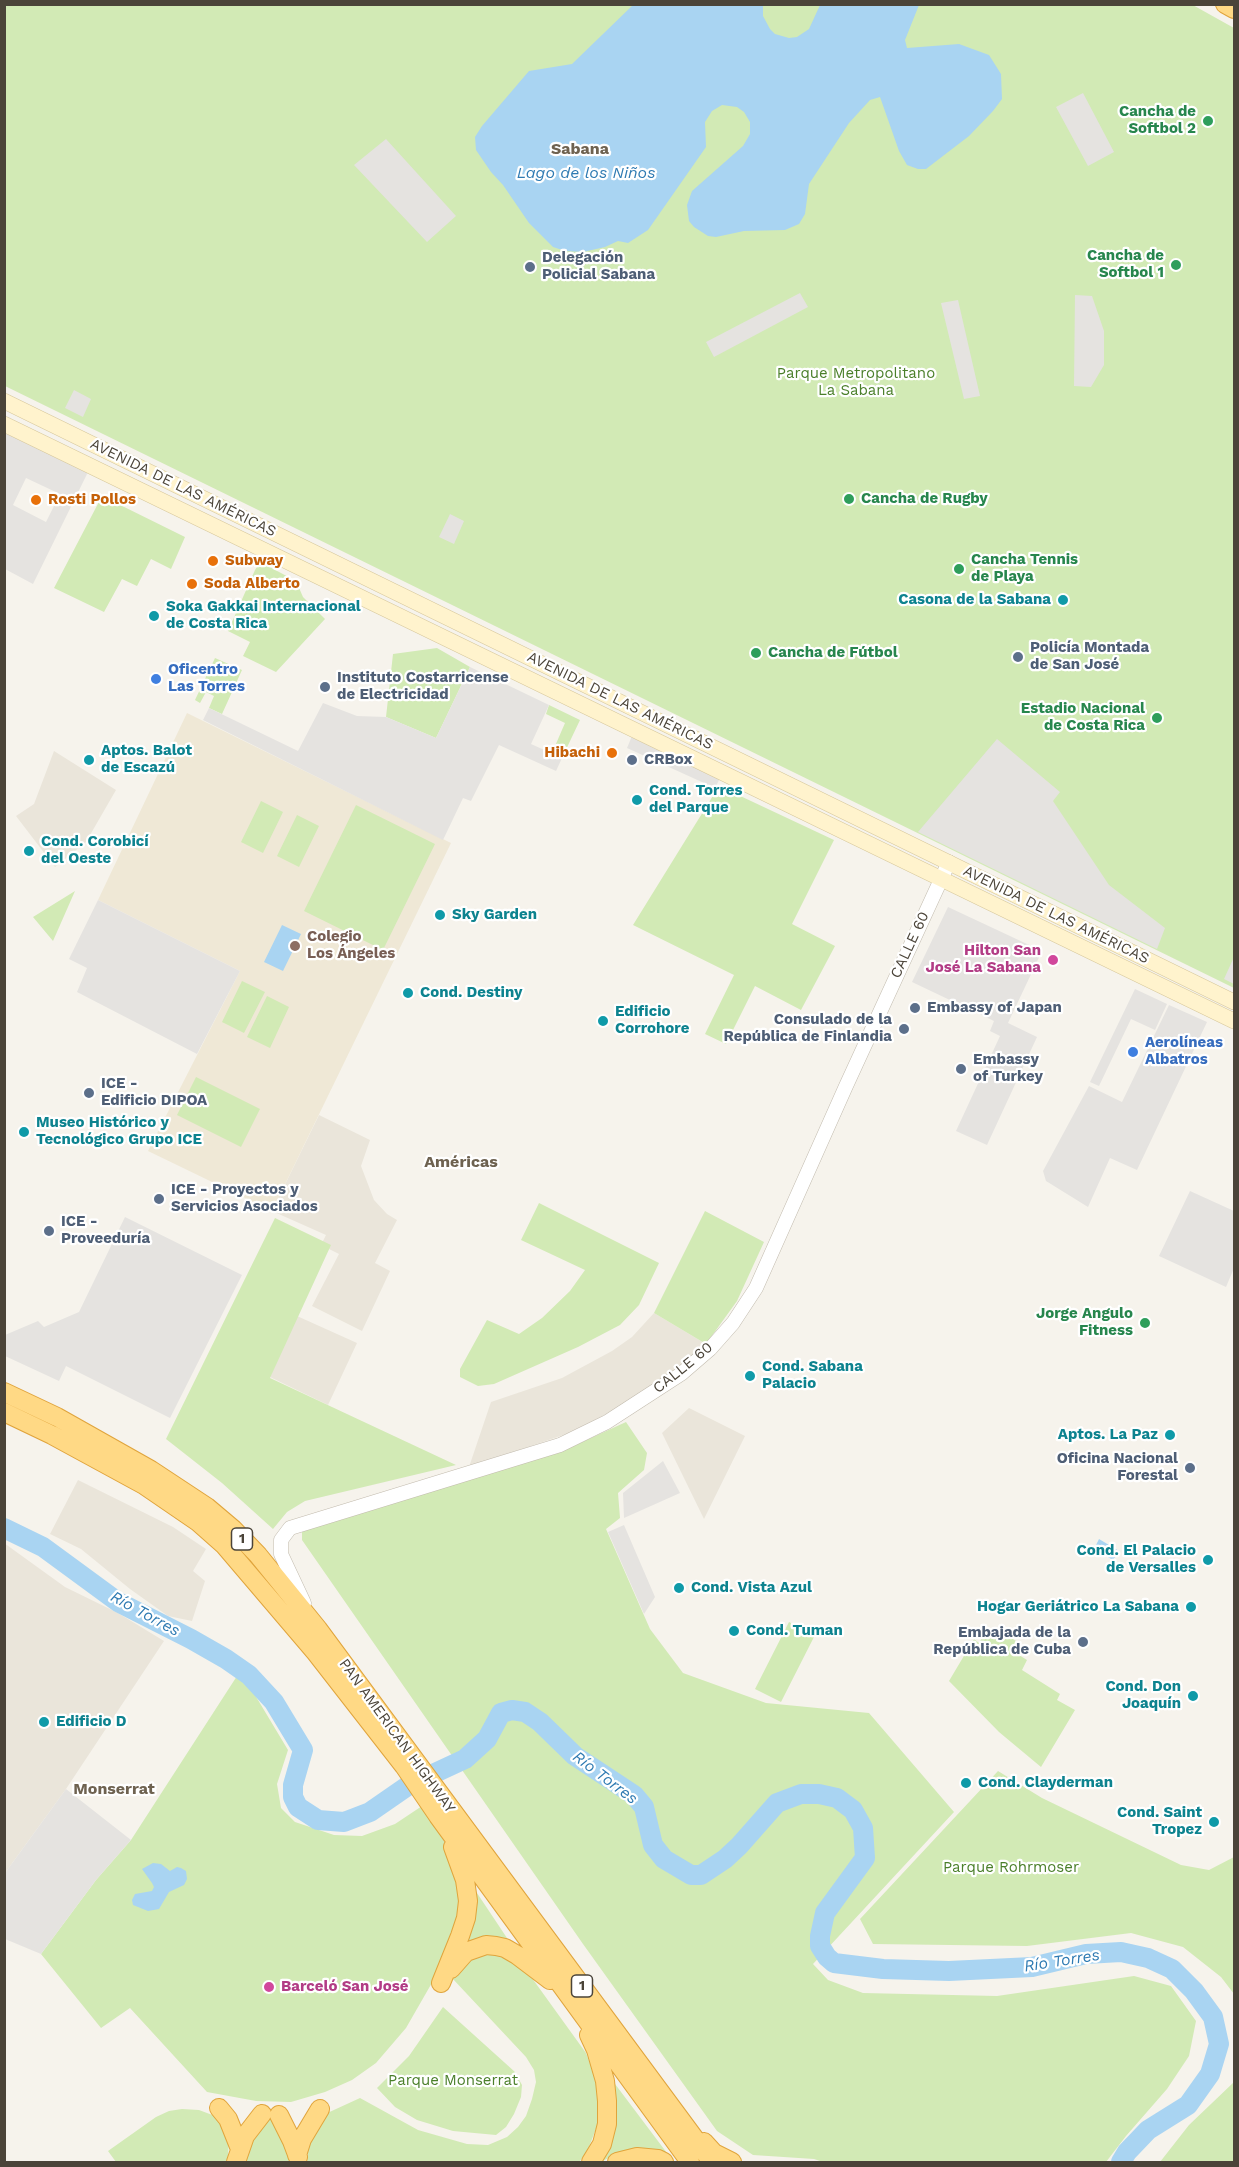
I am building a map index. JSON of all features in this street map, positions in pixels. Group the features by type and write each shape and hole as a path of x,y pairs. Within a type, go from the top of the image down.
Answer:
{"highway":[{"path":"1226,4 1234,9"},
{"name":"PAN AMERICAN HIGHWAY","path":"4,1392 57,1417 142,1465 207,1507 233,1529 258,1555 318,1629 409,1763"},
{"name":"1","path":"4,1412 144,1485 198,1522 224,1545 409,1763 572,2000 690,2163"},
{"path":"445,1817 465,1880 468,1901 466,1918 441,1983 466,1952 486,1945 505,1948 517,1955 572,2000 596,2050 605,2081 607,2124 602,2144 591,2163"},
{"name":"PAN AMERICAN HIGHWAY","path":"445,1817 679,2117 712,2163"},
{"path":"219,2108 231,2126 238,2156"},
{"path":"298,2159 302,2139 320,2109"},
{"path":"238,2156 253,2124 271,2114 292,2141 298,2159"},
{"path":"679,2117 714,2152 732,2163"},
{"path":"617,2163 637,2157 658,2159 664,2163"}],"main road":[{"name":"AVENIDA DE LAS AMÉRICAS","path":"4,401 1234,1002"},
{"name":"AVENIDA DE LAS AMÉRICAS","path":"4,424 1234,1021"}],"street":[{"name":"CALLE 60","path":"318,1629 281,1554 281,1540 290,1528 560,1445 607,1422 681,1374 710,1349 733,1323 756,1288 949,862"}],"shaded area":[{"path":"1083,93 1114,152 1088,166 1056,107"},
{"path":"386,139 456,216 427,242 354,165"},
{"path":"800,293 808,307 714,357 706,342"},
{"path":"1075,295 1092,296 1104,331 1104,365 1091,387 1074,386"},
{"path":"958,300 980,396 964,399 941,303"},
{"path":"74,390 91,399 83,417 65,408"},
{"path":"4,431 88,472 33,584 5,569","holes":["26,478 60,494 46,522 13,505"]},
{"path":"450,514 464,521 454,544 439,537"},
{"path":"470,667 549,705 531,744 562,758 556,771 499,745 471,801 463,798 443,840 203,720 209,708 298,751 323,703 357,716 386,717 436,738"},
{"name":"Colegio Los Ángeles","path":"187,713 451,843 272,1211 148,1151 240,971 98,900"},
{"path":"632,736 721,776 715,788 627,748"},
{"path":"997,739 1060,792 1053,801 1109,885 1165,928 1157,949 918,832"},
{"path":"54,751 116,790 86,842 55,867 16,816 34,804"},
{"path":"98,900 240,971 197,1054 77,992 87,968 69,959"},
{"path":"948,907 1042,951 1008,1023 1037,1037 987,1145 956,1131 1000,1036 990,1031 994,1021 912,982"},
{"path":"1234,957 1234,984 1224,979"},
{"path":"1135,989 1167,1004 1155,1030 1131,1019 1099,1086 1090,1082"},
{"path":"1169,1005 1207,1022 1137,1170 1110,1158 1088,1207 1046,1181 1043,1171 1089,1086 1122,1102"},
{"path":"319,1115 370,1140 361,1166 374,1200 387,1214 397,1220 375,1263 390,1271 362,1331 312,1306 339,1254 321,1245 326,1235 272,1211"},
{"path":"1190,1191 1234,1211 1234,1268 1226,1287 1159,1256"},
{"path":"125,1217 242,1275 170,1418 66,1366 59,1381 5,1356 5,1335 38,1321 44,1327 79,1312"},
{"path":"654,1313 706,1344 656,1385 578,1430 469,1467 491,1402 562,1378 612,1351 632,1337"},
{"path":"297,1316 357,1343 328,1405 270,1377"},
{"path":"689,1408 745,1436 704,1519 662,1433"},
{"path":"663,1461 680,1493 624,1518 623,1493"},
{"path":"78,1480 173,1527 206,1549 193,1571 205,1581 192,1621 168,1616 81,1549 50,1534"},
{"path":"624,1525 655,1597 644,1614 608,1532"},
{"path":"4,1543 65,1587 118,1613 164,1641 66,1789 5,1873"},
{"path":"66,1789 131,1840 96,1880 41,1954 5,1939 5,1873"}],"green space":[{"name":"Parque Metropolitano La Sabana","path":"1191,4 1234,28 1234,988 5,386 4,5"},
{"path":"102,496 185,537 171,569 151,559 137,586 122,579 104,612 54,588"},
{"path":"264,564 296,581 303,597 325,619 276,672 243,656 250,642 228,631 255,570 258,565"},
{"path":"437,648 470,667 436,738 386,717 393,654"},
{"path":"215,658 242,670 222,714 209,708 214,696 206,692 200,703 195,700"},
{"path":"549,705 580,720 562,758 552,753 565,723 546,714"},
{"path":"719,786 834,840 792,924 835,946 801,1010 755,986 726,1044 705,1034 734,975 633,925"},
{"path":"261,801 283,812 263,853 241,842"},
{"path":"356,805 435,844 383,950 304,911"},
{"path":"297,815 319,826 299,867 277,856"},
{"path":"75,891 53,941 33,917"},
{"path":"242,981 265,992 244,1033 222,1022"},
{"path":"267,996 289,1007 270,1048 247,1037"},
{"path":"196,1077 260,1109 241,1147 177,1115"},
{"path":"539,1203 659,1263 639,1305 620,1325 578,1347 494,1384 478,1386 460,1377 460,1369 487,1320 519,1334 542,1318 570,1291 585,1270 521,1240"},
{"path":"705,1211 764,1242 737,1301 706,1344 654,1313"},
{"path":"275,1218 331,1245 270,1378 456,1465 305,1501 287,1512 273,1529 222,1483 166,1439"},
{"path":"626,1422 647,1453 644,1470 618,1493 620,1518 606,1529 650,1629 683,1673 766,1703 869,1713 954,1812 813,1964 828,1980 863,1993 997,1996 1134,1976 1171,1986 1196,2021 1189,2056 1167,2089 1106,2162 823,2162 814,2159 753,2155 717,2131 583,1944 302,1540 302,1529 558,1453"},
{"path":"789,1622 815,1635 781,1702 755,1689"},
{"path":"986,1632 1000,1640 1003,1633 1016,1641 1011,1650 1027,1660 1022,1670 1060,1694 1057,1700 1075,1710 1041,1767 999,1732 949,1681 974,1639 979,1643"},
{"path":"237,1676 255,1695 288,1750 277,1784 281,1808 295,1822 334,1835 362,1836 395,1824 422,1806 441,1833 460,1884 459,1915 433,1981 406,2028 376,2063 352,2080 325,2092 291,2102 256,2101 207,2092 130,2008 101,2028 41,1954 96,1880 131,1840"},
{"name":"Parque Rohrmoser","path":"998,1771 1042,1798 1181,1865 1209,1870 1234,1857 1234,1994 1221,1977 1183,1947 1131,1933 1027,1946 873,1944 860,1919"},
{"path":"471,1884 511,1944 459,1951"},
{"path":"472,1954 504,1954 524,1967 586,2053 599,2087 599,2121 587,2152 579,2162 307,2162 309,2142 323,2115 360,2098 418,2130 467,2144 488,2145 507,2137 518,2127 526,2116 532,2099 536,2082 534,2070 526,2057 452,1978"},
{"name":"Parque Monserrat","path":"443,2007 515,2072 522,2085 521,2097 514,2114 506,2127 496,2135 453,2131 417,2120 395,2107 377,2088 409,2056"},
{"path":"609,2076 673,2161 659,2152 618,2153 601,2162 595,2162"},
{"path":"1234,2082 1234,2162 1160,2162 1189,2125"},
{"path":"199,2110 215,2116 225,2126 229,2139 226,2162 116,2162 108,2151 156,2117 169,2111"},
{"path":"274,2118 293,2162 241,2162 249,2140 266,2119"}],"water":[{"name":"Lago de los Niños","path":"633,5 763,5 763,16 770,29 775,34 789,38 797,37 809,29 820,5 919,5 905,40 907,48 959,44 989,55 1001,74 1002,99 969,136 926,169 907,165 899,151 880,97 870,100 849,123 809,184 805,214 799,224 785,230 744,231 716,237 708,236 694,227 689,221 687,205 692,191 743,146 750,134 750,122 744,112 737,107 722,105 712,111 705,122 706,147 648,230 628,243 618,241 605,247 583,252 565,251 553,247 529,223 476,150 475,137 529,71 572,64"},
{"path":"282,925 301,934 283,971 264,962"},
{"path":"1099,1539 1119,1551 1113,1560 1094,1549"},
{"path":"153,1863 161,1864 170,1871 177,1867 181,1868 186,1871 187,1879 184,1885 169,1892 159,1909 148,1911 133,1905 132,1900 135,1894 152,1891 154,1887 142,1869"}],"waterway":[{"name":"Río Torres","path":"4,1528 43,1547 118,1602 191,1639 249,1675 274,1702 303,1750 293,1785 293,1797 298,1807 318,1820 344,1822 370,1812 409,1785 465,1759 487,1739 501,1713 512,1710 525,1712 540,1722 575,1756 634,1795 644,1807 653,1845 664,1859 691,1875 701,1875 725,1859 777,1803 801,1794 819,1794 837,1798 853,1810 863,1828 865,1858 825,1913 820,1946 834,1963 883,1969 949,1971 1032,1967 1086,1954 1121,1952 1148,1958 1172,1969 1194,1991 1213,2017 1219,2044 1210,2074 1188,2105 1148,2130 1127,2152 1121,2162"}],"place":[{"name":"Cancha de Softbol 2","path":"1208,121"},
{"name":"Cancha de Softbol 1","path":"1176,265"},
{"name":"Delegación Policial Sabana","path":"530,267"},
{"name":"Cancha de Rugby","path":"849,499"},
{"name":"Rosti Pollos","path":"36,500"},
{"name":"Subway","path":"213,561"},
{"name":"Cancha Tennis de Playa","path":"959,569"},
{"name":"Soda Alberto","path":"192,584"},
{"name":"Casona de la Sabana","path":"1063,600"},
{"name":"Soka Gakkai Internacional de Costa Rica","path":"154,616"},
{"name":"Cancha de Fútbol","path":"756,653"},
{"name":"Policía Montada de San José","path":"1018,657"},
{"name":"Oficentro Las Torres","path":"156,679"},
{"name":"Instituto Costarricense de Electricidad","path":"325,687"},
{"name":"Estadio Nacional de Costa Rica","path":"1157,718"},
{"name":"Hibachi","path":"612,753"},
{"name":"Aptos. Balot de Escazú","path":"89,760"},
{"name":"CRBox","path":"632,760"},
{"name":"Cond. Torres del Parque","path":"637,800"},
{"name":"Cond. Corobicí del Oeste","path":"29,851"},
{"name":"Sky Garden","path":"440,915"},
{"name":"Colegio Los Ángeles","path":"295,946"},
{"name":"Hilton San José La Sabana","path":"1053,960"},
{"name":"Cond. Destiny","path":"408,993"},
{"name":"Embassy of Japan","path":"915,1008"},
{"name":"Edificio Corrohore","path":"603,1021"},
{"name":"Consulado de la República de Finlandia","path":"904,1029"},
{"name":"Aerolíneas Albatros","path":"1133,1052"},
{"name":"Embassy of Turkey","path":"961,1069"},
{"name":"ICE - Edificio DIPOA","path":"89,1093"},
{"name":"Museo Histórico y Tecnológico Grupo ICE","path":"24,1132"},
{"name":"ICE - Proyectos y Servicios Asociados","path":"159,1199"},
{"name":"ICE - Proveeduría","path":"49,1231"},
{"name":"Jorge Angulo Fitness","path":"1145,1323"},
{"name":"Cond. Sabana Palacio","path":"750,1376"},
{"name":"Aptos. La Paz","path":"1170,1435"},
{"name":"Oficina Nacional Forestal","path":"1190,1468"},
{"name":"Cond. El Palacio de Versalles","path":"1208,1560"},
{"name":"Cond. Vista Azul","path":"679,1588"},
{"name":"Hogar Geriátrico La Sabana","path":"1191,1607"},
{"name":"Cond. Tuman","path":"734,1631"},
{"name":"Embajada de la República de Cuba","path":"1083,1642"},
{"name":"Cond. Don Joaquín","path":"1193,1696"},
{"name":"Edificio D","path":"44,1722"},
{"name":"Cond. Clayderman","path":"966,1783"},
{"name":"Cond. Saint Tropez","path":"1214,1822"},
{"name":"Barceló San José","path":"269,1987"}],"district":[{"name":"Sabana","path":"580,149"},
{"name":"Américas","path":"461,1162"},
{"name":"Monserrat","path":"114,1789"}]}
